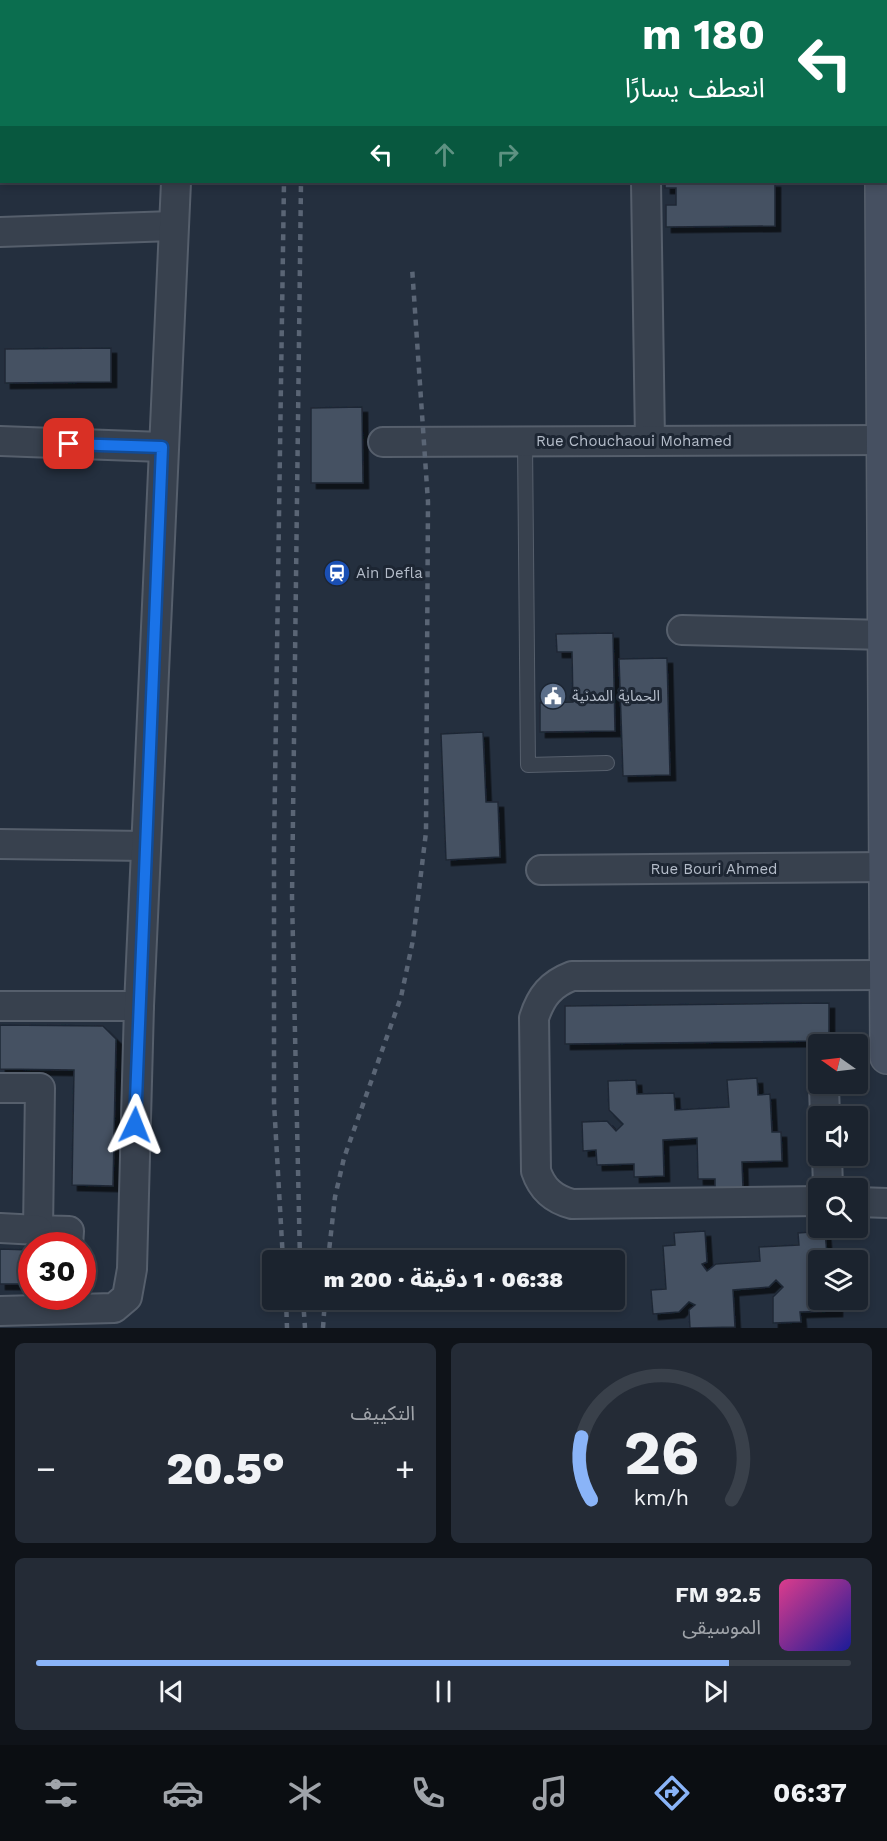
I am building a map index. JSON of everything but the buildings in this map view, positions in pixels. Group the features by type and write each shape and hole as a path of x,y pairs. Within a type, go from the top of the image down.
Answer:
{"street":[{"path":"96,1306 114,1308 128,1297 132,1269 139,1006 162,447 176,183"},
{"path":"646,183 650,440"},
{"path":"882,183 886,510 887,1057"},
{"path":"0,232 173,226"},
{"name":"Rue Chouchaoui Mohamed","path":"383,442 884,440"},
{"path":"0,441 162,447"},
{"path":"682,630 886,635"},
{"path":"0,844 146,846"},
{"name":"Rue Bouri Ahmed","path":"541,870 886,867"},
{"path":"808,1201 572,1204 552,1196 539,1181 536,1171 534,1018 547,991 558,981 587,974 886,975"},
{"path":"0,1006 139,1006"},
{"path":"0,1088 40,1089 38,1230"},
{"path":"868,1202 887,1203"},
{"path":"0,1228 69,1232"},
{"path":"0,1311 18,1309"}],"lane":[{"path":"525,441 528,765 607,764"}],"railway":[{"path":"282,1250 274,1103 274,850 284,183"},
{"path":"300,1250 292,897 301,183"},
{"path":"329,1250 335,1197 344,1158 401,997 413,940 426,832 428,502 412,267"},
{"path":"286,1310 287,1328"},
{"path":"304,1310 305,1328"},
{"path":"323,1328 324,1310"}],"place":[{"name":"Ain Defla","path":"337,573"},
{"name":"الحماية المدنية","path":"553,696"}],"route":[{"path":"69,444 162,447 135,1125"}]}
